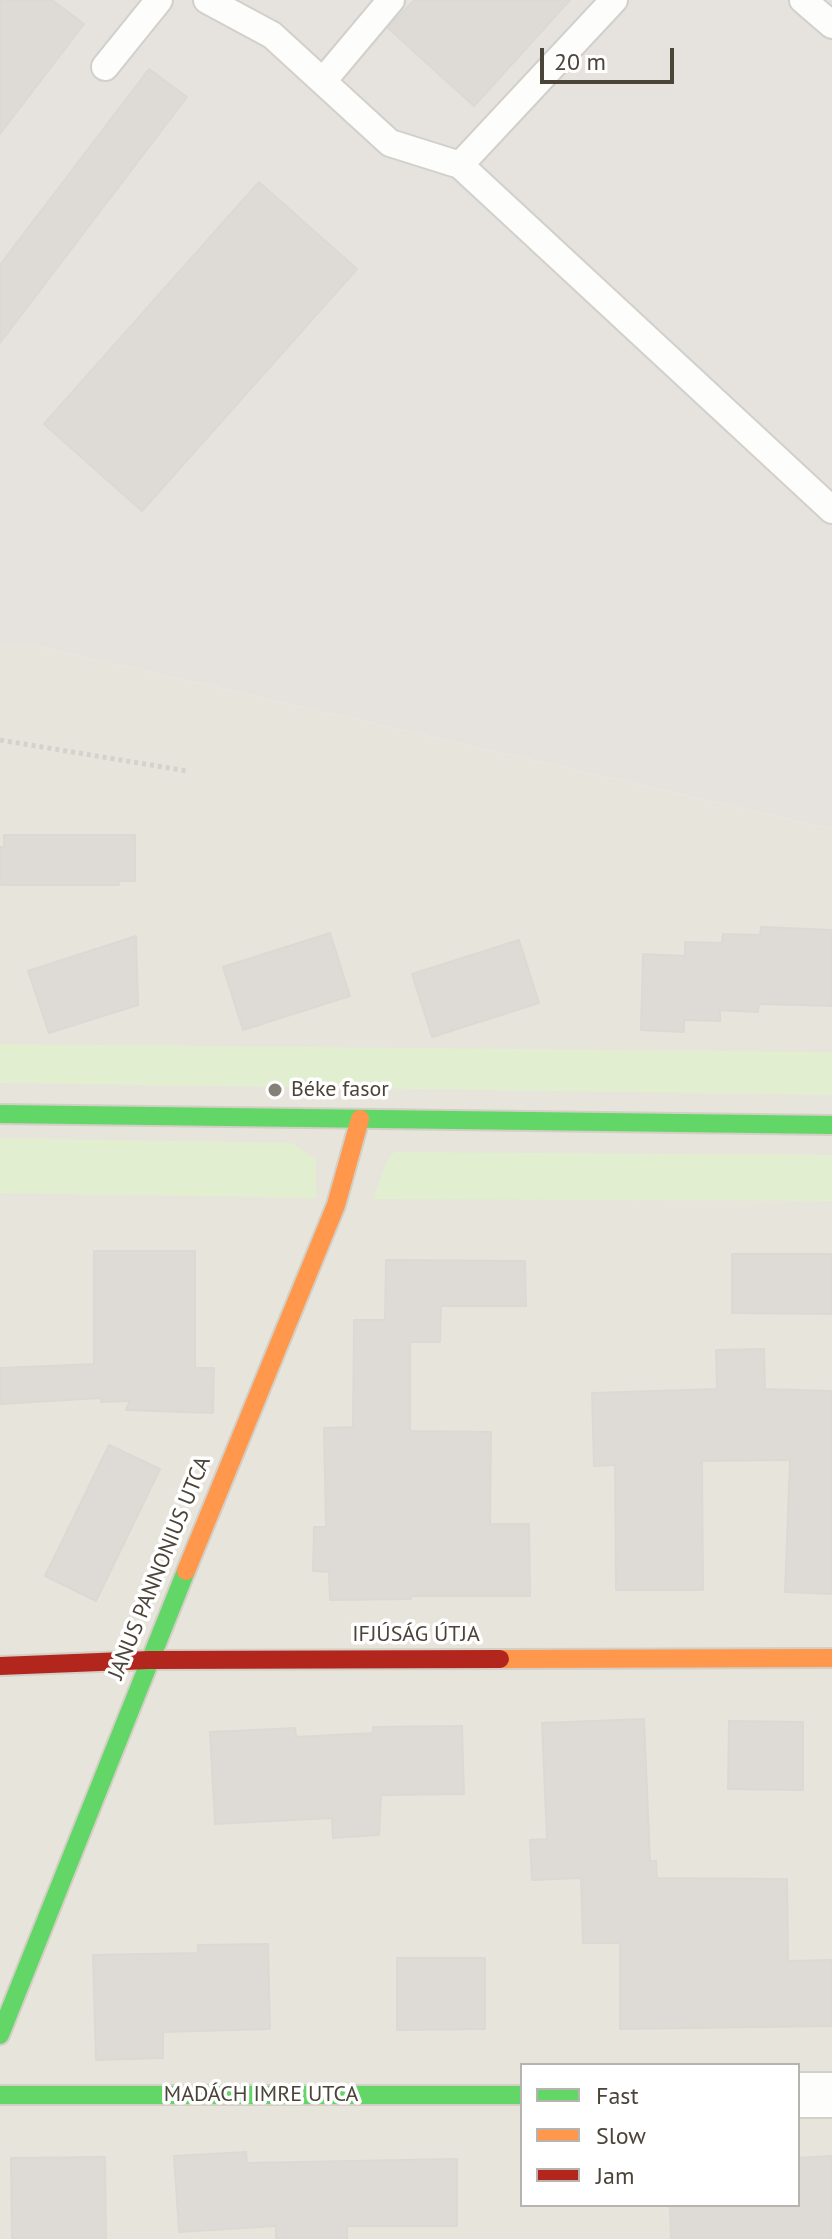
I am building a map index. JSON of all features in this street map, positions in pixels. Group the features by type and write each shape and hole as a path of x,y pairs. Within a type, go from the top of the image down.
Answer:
{"street":[{"path":"0,1114 832,1125"},
{"name":"JANUS PANNONIUS UTCA","path":"0,2035 149,1660 336,1205 360,1119"},
{"name":"IFJÚSÁG ÚTJA","path":"0,1666 149,1660 832,1658"},
{"name":"MADÁCH IMRE UTCA","path":"0,2095 520,2095"},
{"path":"800,2095 832,2095"}],"lane":[{"path":"105,67 159,0"},
{"path":"207,0 272,35 390,143 460,165 832,510"},
{"path":"323,81 391,0"},
{"path":"460,165 614,0"},
{"path":"803,0 832,25"}],"path":[{"path":"0,740 187,771"}],"shaded area":[{"path":"0,0 832,0 832,829 33,645 0,645"},
{"path":"0,645 33,645 832,829 832,2239 0,2239"}],"green space":[{"path":"0,1044 832,1052 832,1095 0,1083"},
{"path":"0,1138 292,1143 316,1160 316,1198 0,1193"},
{"path":"394,1152 832,1155 832,1201 373,1199 387,1161"}],"building":[{"path":"0,0 52,0 84,24 0,134"},
{"path":"414,0 570,0 474,106 388,28"},
{"path":"149,69 187,97 0,343 0,265"},
{"path":"259,182 357,269 142,511 44,424"},
{"path":"4,835 135,835 135,881 118,881 119,885 0,885 0,847 4,847"},
{"path":"761,927 832,930 832,1006 759,1004 758,1012 720,1010 720,1021 684,1020 684,1032 641,1030 643,954 685,956 685,942 722,943 723,934 760,935"},
{"path":"330,933 350,996 243,1030 223,967"},
{"path":"136,936 138,1005 49,1033 28,971"},
{"path":"519,940 539,1003 432,1037 412,974"},
{"path":"94,1251 195,1251 195,1368 214,1368 213,1413 126,1410 130,1401 101,1402 101,1398 0,1404 0,1368 94,1364"},
{"path":"732,1254 832,1254 832,1314 732,1313"},
{"path":"386,1260 525,1261 526,1306 441,1306 440,1342 410,1342 410,1431 491,1432 490,1524 529,1524 530,1596 330,1600 329,1572 313,1571 314,1527 326,1527 324,1428 353,1427 354,1320 385,1320"},
{"path":"764,1349 765,1389 832,1391 832,1594 785,1592 790,1460 702,1461 703,1590 616,1590 615,1465 594,1466 592,1393 717,1389 716,1350"},
{"path":"109,1445 160,1469 96,1601 45,1576"},
{"path":"644,1719 650,1861 656,1861 657,1878 787,1879 788,1961 832,1960 832,2026 620,2029 620,1943 583,1943 581,1878 532,1880 530,1840 547,1839 542,1723"},
{"path":"729,1721 803,1722 803,1790 728,1789"},
{"path":"462,1726 464,1794 381,1795 379,1835 333,1838 332,1818 215,1824 210,1732 295,1728 296,1737 373,1733 373,1727"},
{"path":"268,1944 270,2029 163,2032 163,2058 96,2060 93,1955 198,1953 198,1945"},
{"path":"397,1958 485,1958 485,2029 397,2030"},
{"path":"246,2152 247,2163 457,2159 457,2226 347,2226 347,2239 276,2239 276,2226 179,2232 174,2156"},
{"path":"832,2156 832,2239 671,2239 670,2207 800,2207 800,2158"},
{"path":"105,2157 106,2239 12,2239 11,2158"}],"traffic: fast":[{"path":"0,1114 832,1125"},
{"path":"0,2035 186,1571"},
{"path":"0,2095 520,2095"}],"traffic: slow":[{"path":"186,1571 336,1205 360,1119"},
{"path":"500,1659 832,1658"}],"traffic: jam":[{"path":"0,1666 149,1660 500,1659"}],"place":[{"name":"Béke fasor","path":"275,1090"}]}
